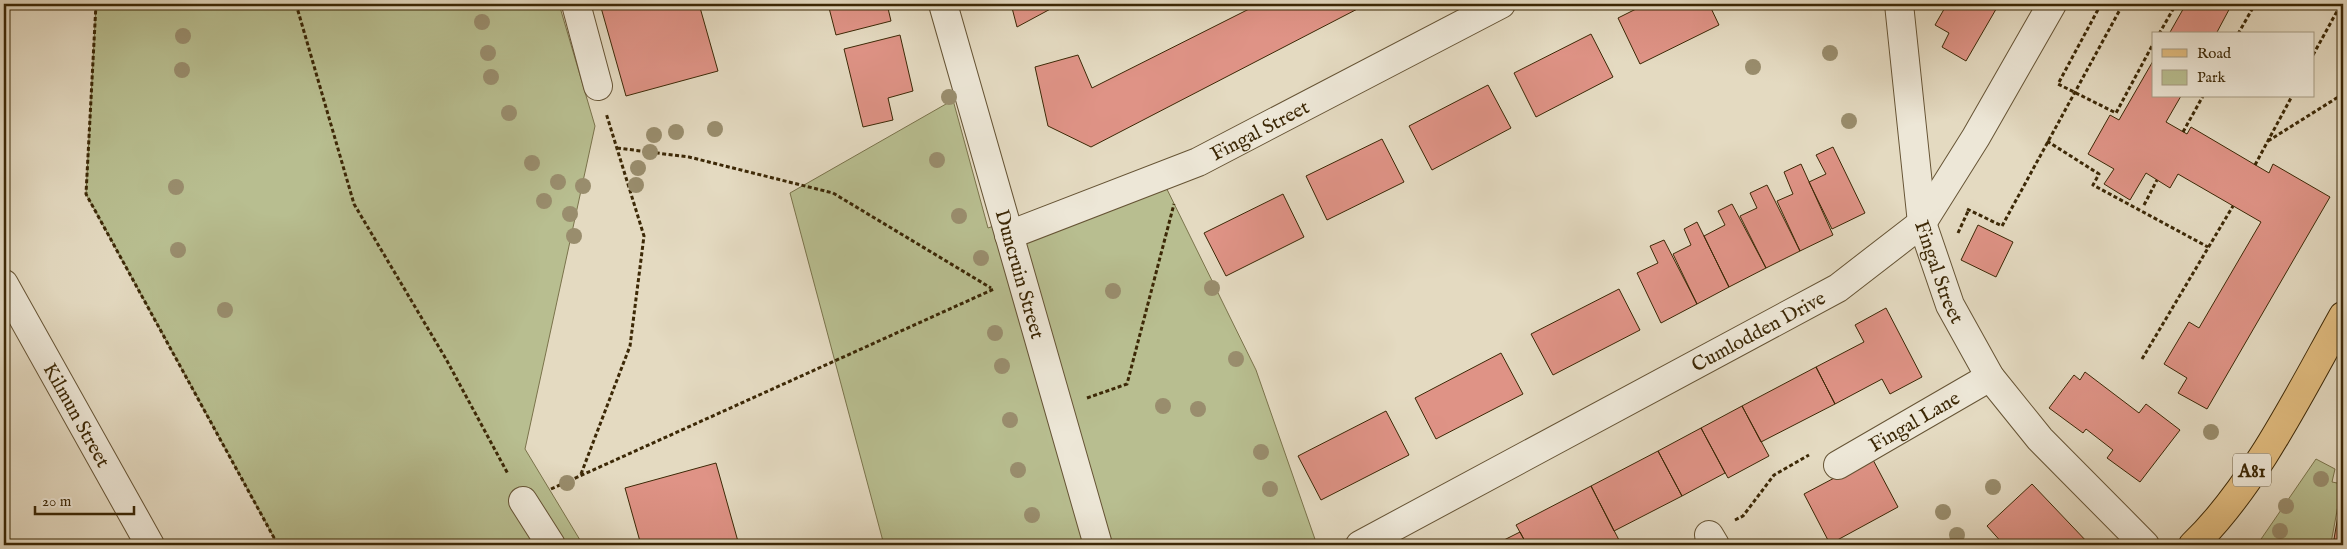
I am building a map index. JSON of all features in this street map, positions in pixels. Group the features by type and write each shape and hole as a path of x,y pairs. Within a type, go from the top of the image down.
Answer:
{"main road":[{"name":"A81","path":"2192,545 2218,519 2250,474 2343,316"}],"street":[{"path":"576,4 598,86"},
{"name":"Duncruin Street","path":"943,4 1098,545"},
{"name":"Fingal Street","path":"1009,234 1206,158 1500,4"},
{"name":"Fingal Street","path":"1899,4 1922,222 1950,306 1990,377 2040,439 2145,545"},
{"name":"Cumlodden Drive","path":"1360,545 1838,288 1922,222 1976,137 2052,4"},
{"name":"Kilmun Street","path":"4,284 150,545"},
{"name":"Fingal Lane","path":"1838,465 1990,377"},
{"path":"523,501 551,545"}],"path":[{"path":"4,32 6,4"},
{"path":"96,4 86,194 278,545"},
{"path":"296,4 354,204 446,359 523,501 1021,277"},
{"path":"2101,4 2058,84 2116,113 2152,46"},
{"path":"1939,195 2002,226 2123,4"},
{"path":"2160,32 2176,4"},
{"path":"2239,32 2254,4"},
{"path":"2314,53 2341,4"},
{"path":"581,475 630,346 644,236 598,86"},
{"path":"2268,141 2343,94"},
{"path":"2183,132 2202,98"},
{"path":"2255,164 2291,98"},
{"path":"2047,141 2099,174 2093,185 2208,247"},
{"path":"617,148 689,157 833,193 994,290"},
{"path":"1059,408 1127,384 1148,295 1184,167"},
{"path":"2144,205 2157,180"},
{"path":"1939,272 1973,202"},
{"path":"2142,359 2233,206"}],"green space":[{"path":"96,4 559,4 595,126 525,449 583,545 278,545 86,194"},
{"path":"953,100 988,228 1157,169 1256,370 1317,545 884,545 790,193"},
{"path":"2316,459 2335,469 2332,482 2342,484 2331,543 2343,545 2257,545"}],"building":[{"path":"600,4 699,4 718,71 626,96"},
{"path":"828,4 887,4 891,21 836,35"},
{"path":"1011,4 1055,4 1056,6 1017,27"},
{"path":"1259,4 1367,4 1091,147 1048,126 1035,67 1078,55 1092,88"},
{"path":"1646,4 1709,4 1719,25 1640,64 1618,18"},
{"path":"1947,4 1999,4 1966,61 1942,47 1949,33 1935,25"},
{"path":"2186,4 2232,4 2217,32 2170,32"},
{"path":"1591,34 1613,77 1536,117 1514,73"},
{"path":"900,35 913,91 888,98 893,120 863,127 844,49"},
{"path":"2152,63 2152,98 2180,98 2166,122 2187,134 2191,127 2269,173 2273,164 2330,197 2207,409 2178,393 2187,378 2164,364 2189,322 2199,328 2261,222 2178,174 2170,188 2146,173 2130,200 2104,184 2114,169 2088,154 2110,115 2119,120"},
{"path":"1488,85 1511,128 1432,170 1409,126"},
{"path":"1382,139 1404,182 1327,220 1306,176"},
{"path":"1833,147 1865,213 1832,229 1809,182 1826,174 1816,155"},
{"path":"1801,164 1833,235 1800,251 1777,201 1793,194 1784,172"},
{"path":"1767,185 1800,251 1766,268 1740,216 1757,208 1750,193"},
{"path":"1283,194 1304,237 1226,276 1204,233"},
{"path":"1732,204 1766,268 1729,287 1704,236 1725,225 1718,211"},
{"path":"1697,222 1729,287 1697,304 1673,254 1691,245 1684,229"},
{"path":"1978,225 2013,242 1996,277 1961,260"},
{"path":"1664,240 1697,304 1661,323 1637,273 1658,263 1650,246"},
{"path":"1619,289 1640,330 1553,375 1531,334"},
{"path":"1886,308 1922,377 1890,394 1882,379 1835,404 1816,367 1864,342 1855,325"},
{"path":"1501,353 1523,394 1436,439 1415,398"},
{"path":"1816,367 1835,404 1761,442 1742,406"},
{"path":"2085,372 2139,413 2146,404 2180,430 2140,482 2107,458 2113,450 2086,429 2083,433 2049,408 2074,375 2080,380"},
{"path":"1742,406 1769,456 1728,478 1701,428"},
{"path":"1386,411 1409,455 1321,500 1298,456"},
{"path":"1701,428 1725,473 1682,496 1658,451"},
{"path":"1658,451 1682,496 1614,531 1591,486"},
{"path":"1872,458 1898,507 1830,544 1804,494"},
{"path":"716,463 739,545 641,545 625,488"},
{"path":"2032,484 2090,545 2004,545 1987,526"},
{"path":"1591,486 1620,542 1614,545 1527,545 1516,525"},
{"path":"2343,487 2343,541 2334,539"},
{"path":"1520,532 1527,545 1494,545"}]}
